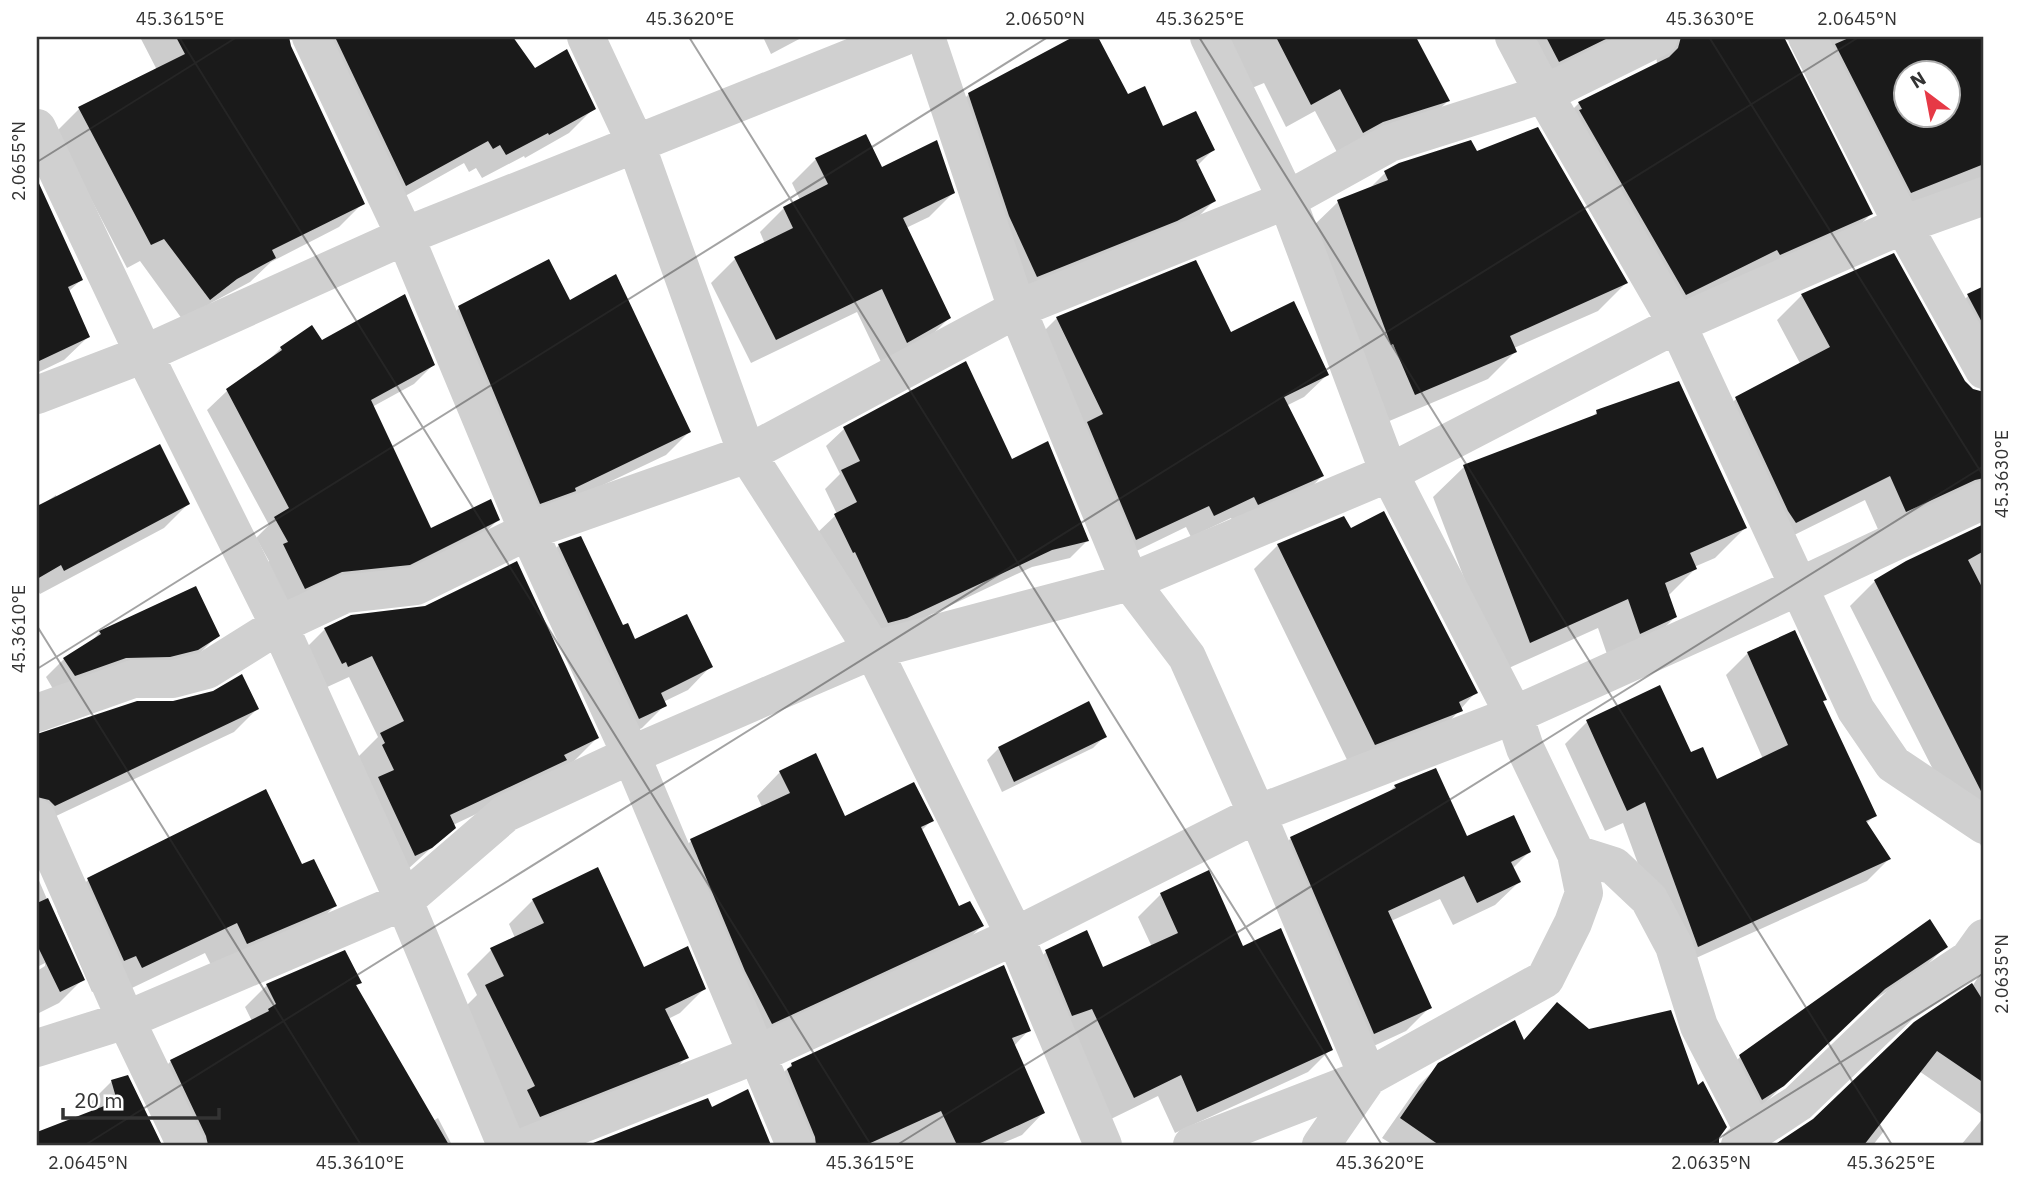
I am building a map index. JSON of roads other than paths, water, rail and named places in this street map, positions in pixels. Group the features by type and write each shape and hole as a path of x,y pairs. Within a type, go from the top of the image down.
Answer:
{"street":[{"path":"311,37 405,236 528,531 631,755 795,1145"},
{"path":"586,37 636,144 747,454 873,650 1015,936 1103,1145"},
{"path":"37,395 144,354 405,236 903,37"},
{"path":"926,37 1017,309 1130,582 1187,657 1258,814 1368,1077"},
{"path":"1192,1145 1368,1077 1545,979 1573,923 1584,892 1576,854 1525,748 1514,715 1389,473 1287,200 1209,37"},
{"path":"1514,37 1677,324 1856,710 1893,764 1984,825"},
{"path":"37,713 133,679 173,679 207,670 279,625 345,594 416,586 528,531 747,454 1017,309 1287,200 1390,144 1544,94 1659,37"},
{"path":"1807,37 1903,225 1984,370"},
{"path":"37,128 144,354 279,625 404,901 506,1145"},
{"path":"37,1048 126,1020 404,901 506,813 631,755 873,650 1130,582 1389,473 1677,324 1903,225 1984,196"},
{"path":"529,1145 758,1054 1015,936 1258,814 1514,715 1984,500"},
{"path":"37,818 126,1020 186,1145"},
{"path":"1576,854 1614,866 1649,899 1674,946 1699,1026 1747,1139 1798,1103 1900,1005 1969,959 1984,938"},
{"path":"1321,1145 1368,1077"}]}
